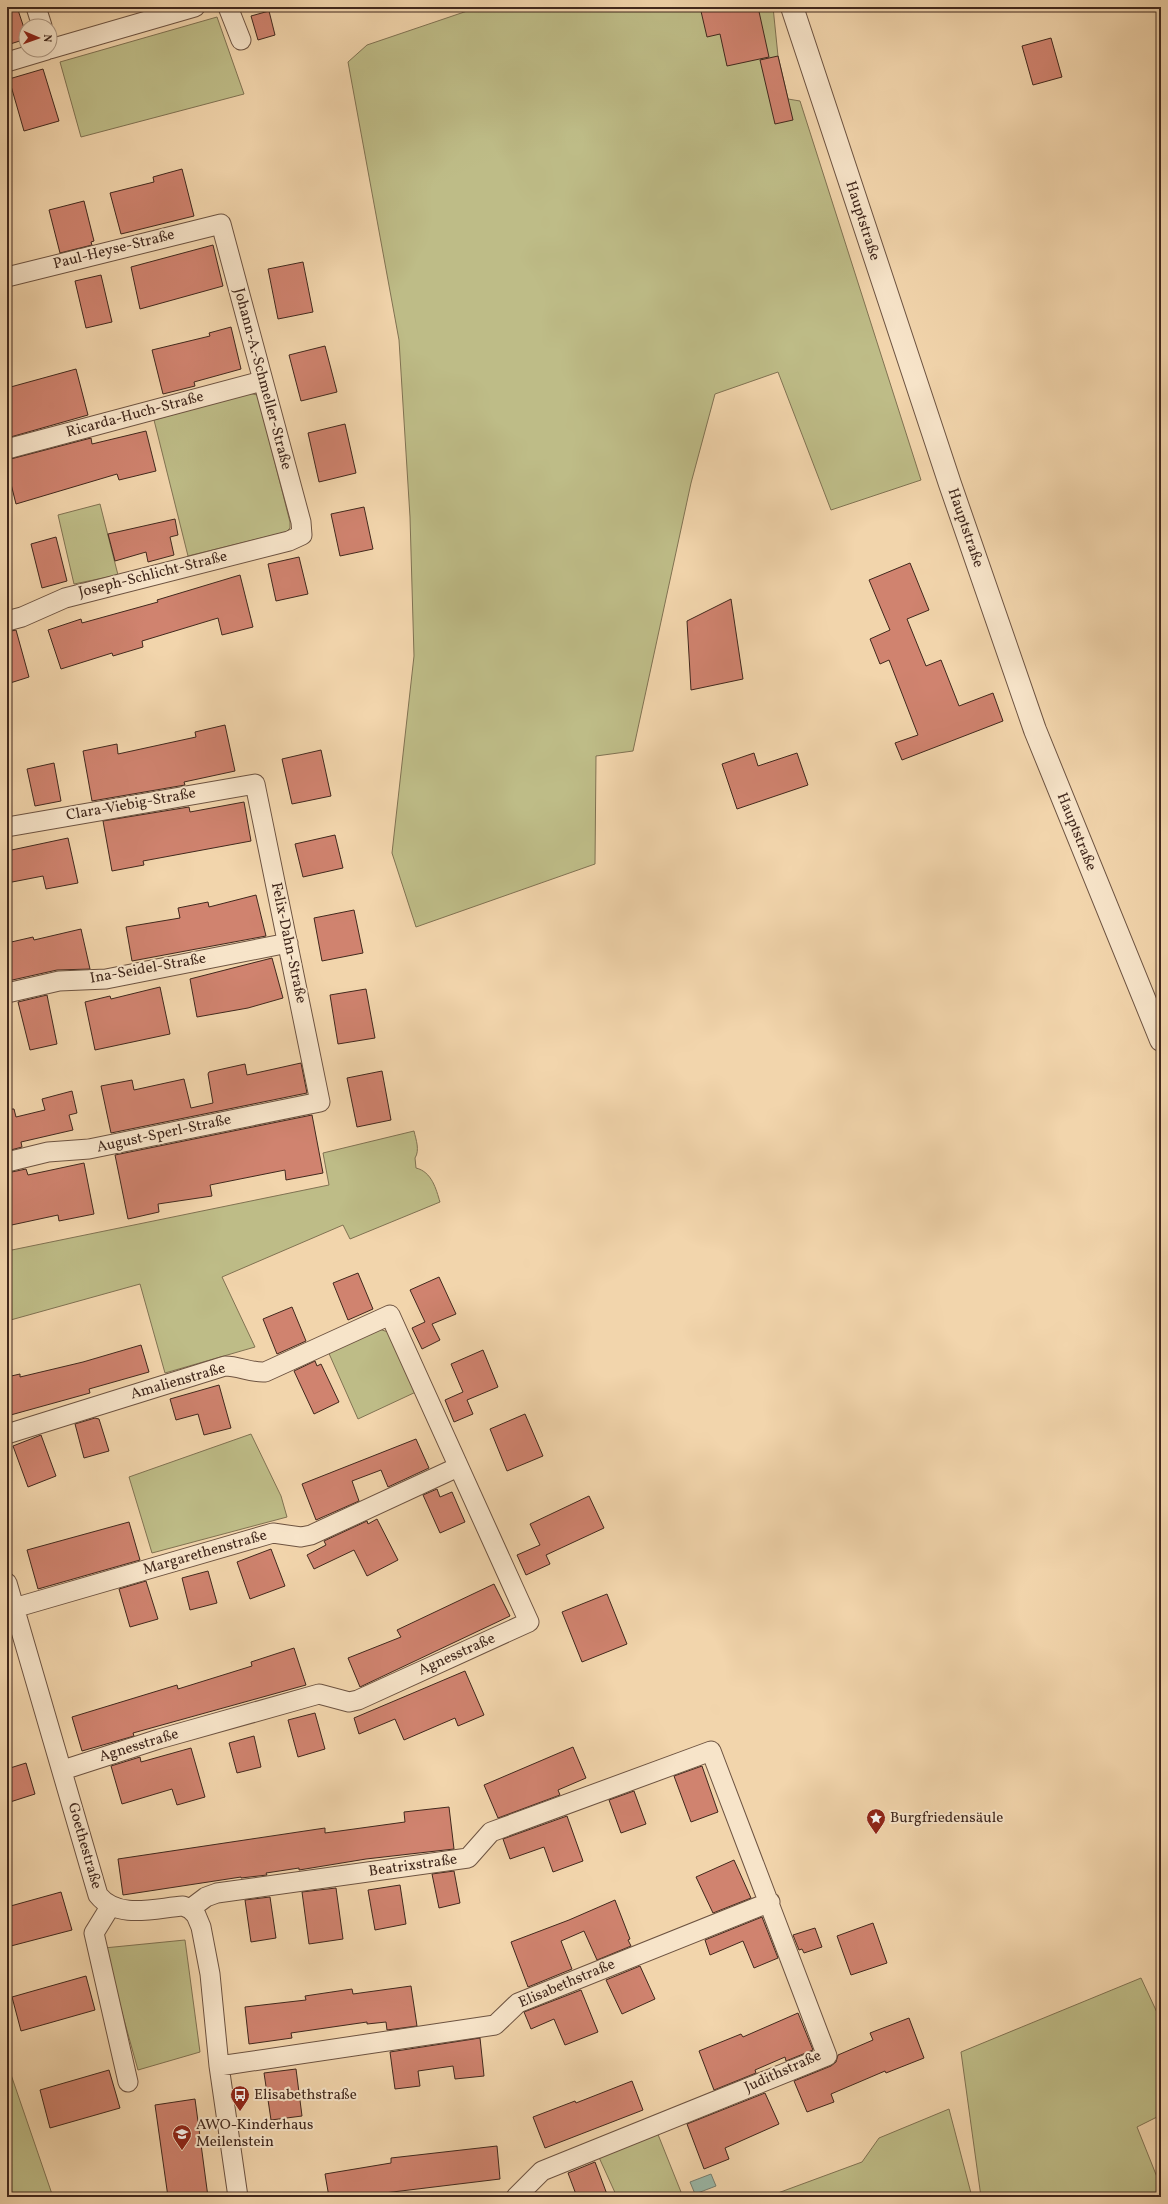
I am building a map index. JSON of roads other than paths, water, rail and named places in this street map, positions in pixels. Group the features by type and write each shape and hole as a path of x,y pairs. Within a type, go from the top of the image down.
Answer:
{"street":[{"path":"36,7 39,18"},
{"path":"58,47 195,7"},
{"path":"228,7 240,40"},
{"name":"Hauptstraße","path":"792,7 950,484 1035,730 1161,1040"},
{"path":"7,62 20,58"},
{"name":"Paul-Heyse-Straße","path":"7,277 221,224"},
{"name":"Johann-A.-Schmeller-Straße","path":"221,224 301,522 302,535"},
{"name":"Ricarda-Huch-Straße","path":"7,449 262,381"},
{"name":"Joseph-Schlicht-Straße","path":"7,621 22,617 64,598 289,541 302,535"},
{"name":"Clara-Viebig-Straße","path":"7,827 255,784"},
{"name":"Felix-Dahn-Straße","path":"255,784 320,1102"},
{"name":"Ina-Seidel-Straße","path":"7,993 59,982 106,979 288,942"},
{"name":"August-Sperl-Straße","path":"7,1162 48,1152 89,1149 320,1102"},
{"name":"Amalienstraße","path":"7,1434 225,1366 236,1366 254,1372 265,1372 390,1315"},
{"name":"Agnesstraße","path":"63,1770 159,1739 318,1694 349,1702 358,1700 529,1622 390,1315"},
{"name":"Margarethenstraße","path":"14,1608 272,1533 301,1537 311,1535 458,1467"},
{"name":"Goethestraße","path":"7,1583 63,1770 98,1895 110,1907 133,1910 183,1906 190,1909"},
{"name":"Judithstraße","path":"516,2197 542,2171 827,2056 770,1902 711,1751"},
{"name":"Beatrixstraße","path":"190,1909 206,1897 217,1894 468,1858 491,1832 711,1751"},
{"name":"Elisabethstraße","path":"219,2066 495,2025 518,2003 770,1902"},
{"path":"110,1907 94,1933 128,2082"},
{"path":"190,1909 196,1915 201,1927 210,1974 219,2066 238,2197"}],"place":[{"name":"Burgfriedensäule","path":"876,1835"},
{"name":"Elisabethstraße","path":"240,2112"},
{"name":"AWO-Kinderhaus Meilenstein","path":"182,2151"}]}
